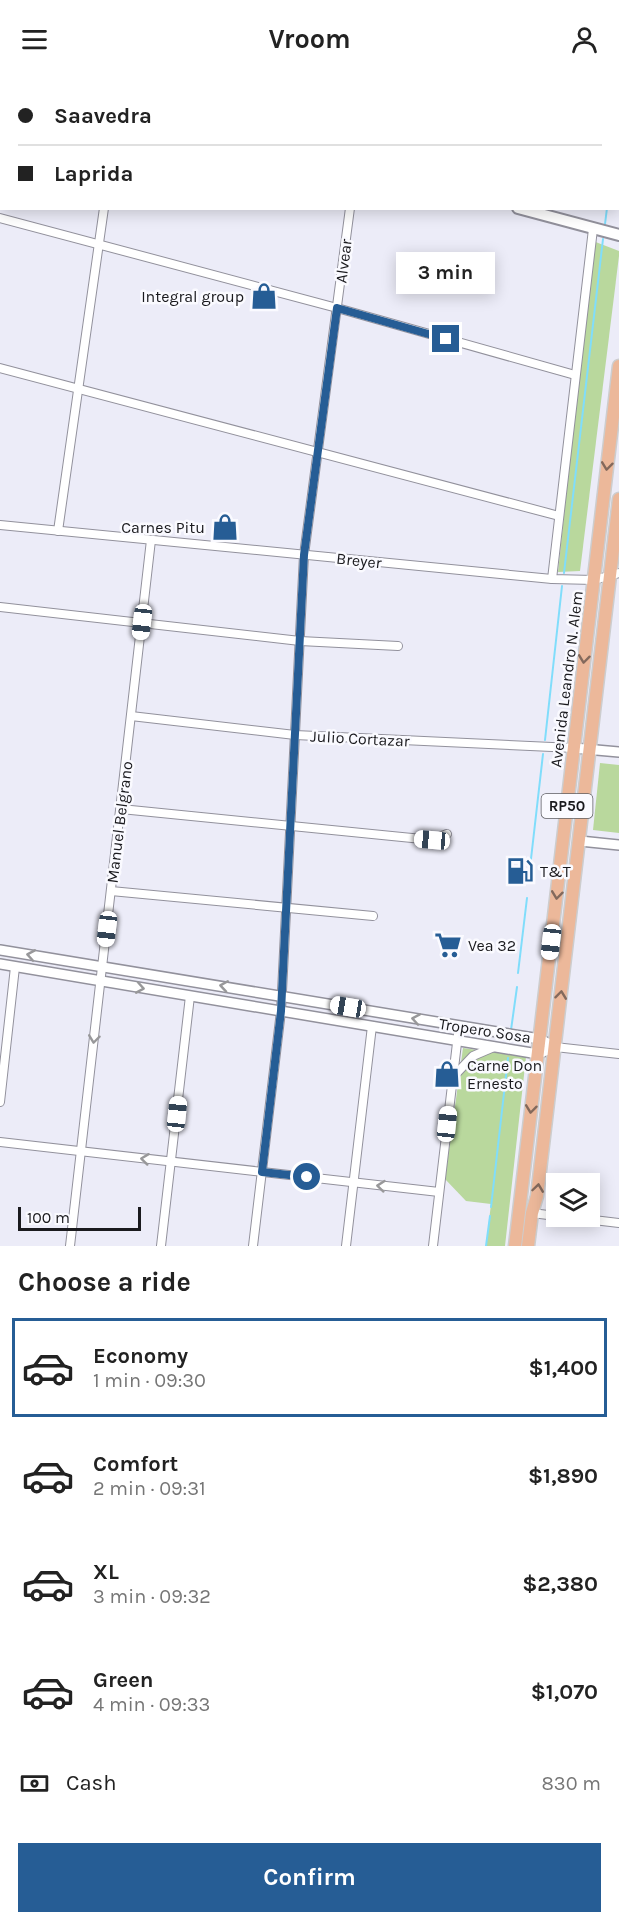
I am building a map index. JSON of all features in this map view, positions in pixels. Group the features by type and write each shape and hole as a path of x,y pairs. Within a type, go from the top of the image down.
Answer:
{"main road":[{"path":"525,210 619,235"},
{"name":"Avenida Leandro N. Alem","path":"515,1246 619,366"},
{"name":"Avenida Leandro N. Alem","path":"528,1246 532,1213 537,1196 590,749 615,575 619,499"}],"street":[{"path":"58,531 104,210"},
{"name":"Alvear","path":"253,1246 281,1011 304,555 350,210"},
{"path":"0,218 337,308 575,375"},
{"path":"552,579 592,229"},
{"path":"0,368 559,516"},
{"name":"Breyer","path":"0,525 552,579 594,580 615,575"},
{"name":"Manuel Belgrano","path":"70,1246 151,540"},
{"path":"0,607 300,641 398,646"},
{"name":"Julio Cortazar","path":"131,716 295,735 574,748 619,753"},
{"path":"121,809 432,840 447,834"},
{"path":"580,841 619,845"},
{"path":"111,891 373,916"},
{"name":"Tropero Sosa","path":"0,950 540,1039 555,1047"},
{"name":"Tropero Sosa","path":"0,964 538,1054 555,1047"},
{"path":"0,1102 15,967"},
{"path":"161,1246 190,996"},
{"path":"346,1246 372,1026"},
{"path":"433,1246 459,1026"},
{"path":"452,1078 473,1056 494,1047"},
{"path":"555,1047 619,1054"},
{"path":"0,1142 439,1192"},
{"path":"532,1213 546,1215"},
{"path":"600,1221 619,1223"}],"green space":[{"path":"593,241 619,251 619,256 580,571 558,572"},
{"path":"600,763 619,765 619,833 593,830"},
{"path":"463,1048 526,1057 505,1246 486,1246 491,1204 466,1201 445,1179"}],"waterway":[{"path":"605,224 607,210"},
{"path":"564,573 603,239"},
{"path":"545,740 562,586"},
{"path":"531,859 543,754"},
{"path":"518,973 527,898"},
{"path":"511,1030 517,987"},
{"path":"491,1207 508,1058"},
{"path":"486,1246 490,1216"}],"place":[{"name":"Integral group","path":"264,296"},
{"name":"Carnes Pitu","path":"225,527"},
{"name":"T&T","path":"520,871"},
{"name":"Vea 32","path":"448,945"},
{"name":"Carne Don Ernesto","path":"447,1074"}],"route":[{"path":"307,1177 262,1172 281,1011 304,555 337,308 446,339"}]}
